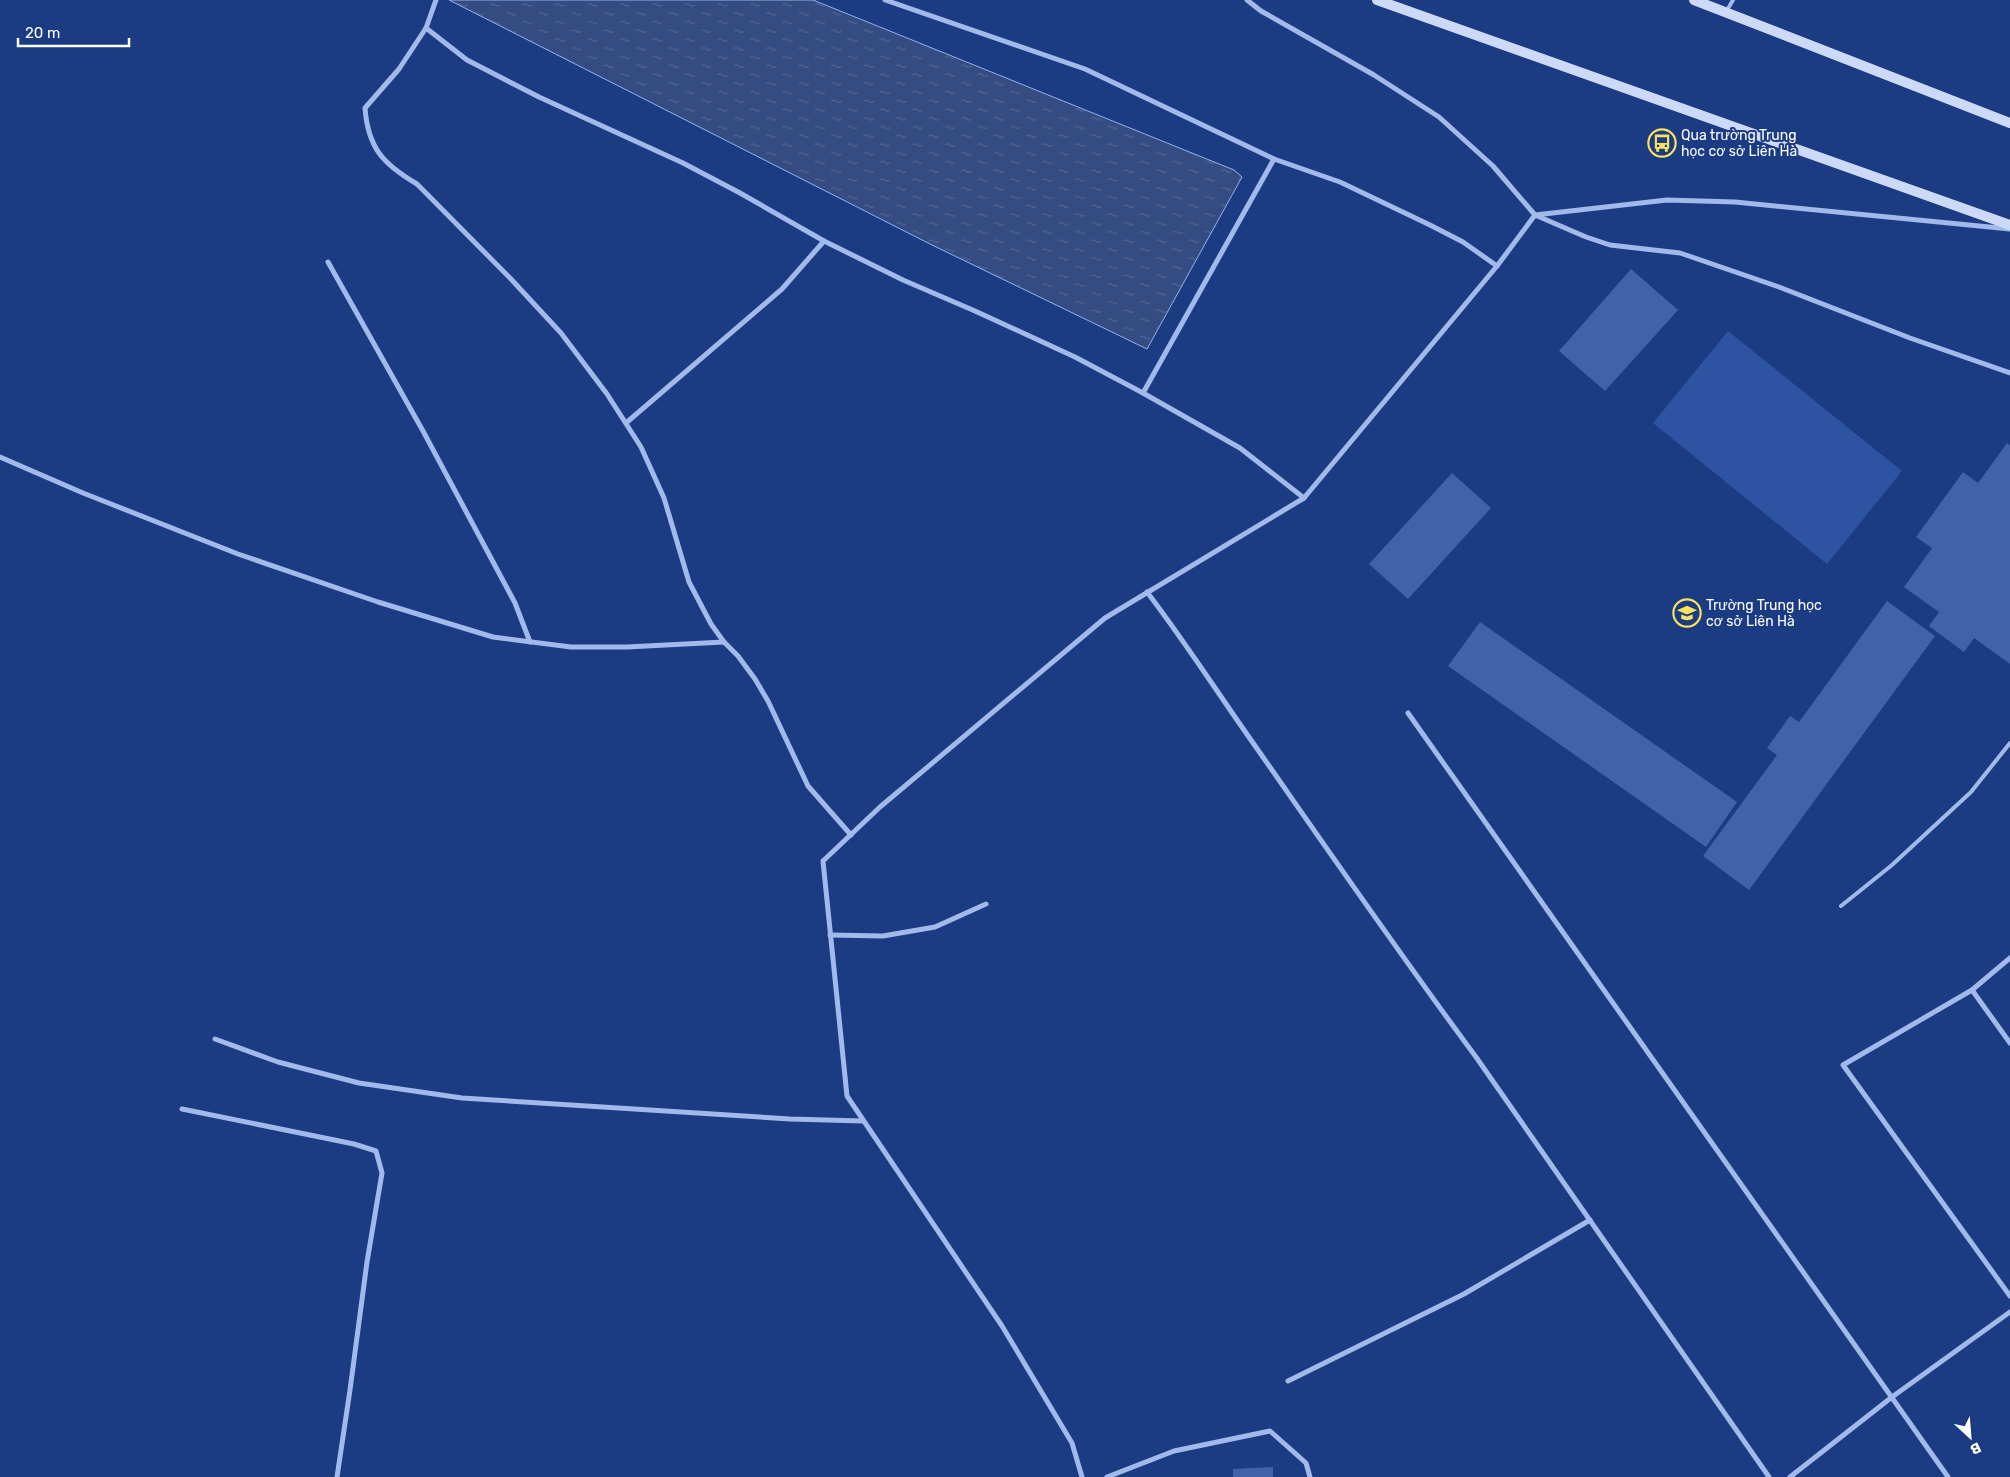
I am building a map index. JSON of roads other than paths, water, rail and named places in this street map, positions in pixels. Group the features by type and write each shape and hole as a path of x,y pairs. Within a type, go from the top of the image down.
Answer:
{"main road":[{"path":"1377,0 2010,226"},
{"path":"1694,0 2010,123"}],"street":[{"path":"436,0 426,28 399,69 365,108 366,127 370,141 384,159 398,173 416,184 510,278 561,333 626,423 641,447 664,498 689,582 711,624 724,642 738,656 759,686 808,786 851,835"},
{"path":"885,0 1085,69 1274,159 1340,182 1430,225 1463,242 1497,266"},
{"path":"1247,0 1261,11 1374,75 1440,117 1493,166 1535,216 1610,245 1680,253 1779,287 1910,338 2010,373"},
{"path":"426,28 467,60 557,106 683,163 824,241 903,280 1075,357 1143,393 1240,448 1304,498"},
{"path":"1143,393 1274,159"},
{"path":"1082,1477 1072,1443 1002,1326 847,1096 823,861 880,807 1105,618 1304,498 1497,266 1535,216 1668,200 1735,202 2010,229"},
{"path":"626,423 782,289 824,241"},
{"path":"328,262 423,431 515,603 530,642"},
{"path":"0,457 83,493 238,554 441,622 492,637 571,647 627,647 724,642"},
{"path":"1146,592 1177,632 1257,749 1769,1477"},
{"path":"1408,713 1948,1477"},
{"path":"830,935 883,936 935,927 986,904"},
{"path":"2010,958 1972,990 1843,1065 2010,1296"},
{"path":"1972,990 2010,1043"},
{"path":"215,1039 278,1062 359,1083 462,1098 790,1119 863,1121"},
{"path":"182,1109 354,1144 376,1151 382,1173 367,1262 337,1477"},
{"path":"1288,1381 1464,1294 1590,1220"},
{"path":"1790,1477 1892,1397 2010,1312"},
{"path":"1107,1477 1174,1451 1270,1431 1306,1463 1310,1477"}],"lane":[{"path":"1726,12 1733,0"},
{"path":"1842,906 1892,865 1971,792 2010,743"}],"water":[{"path":"449,0 813,0 1234,170 1242,177 1147,349 930,244"}],"place":[{"name":"Qua trường Trung học cơ sở Liên Hà","path":"1662,143"},
{"name":"Trường Trung học cơ sở Liên Hà","path":"1687,613"}]}
